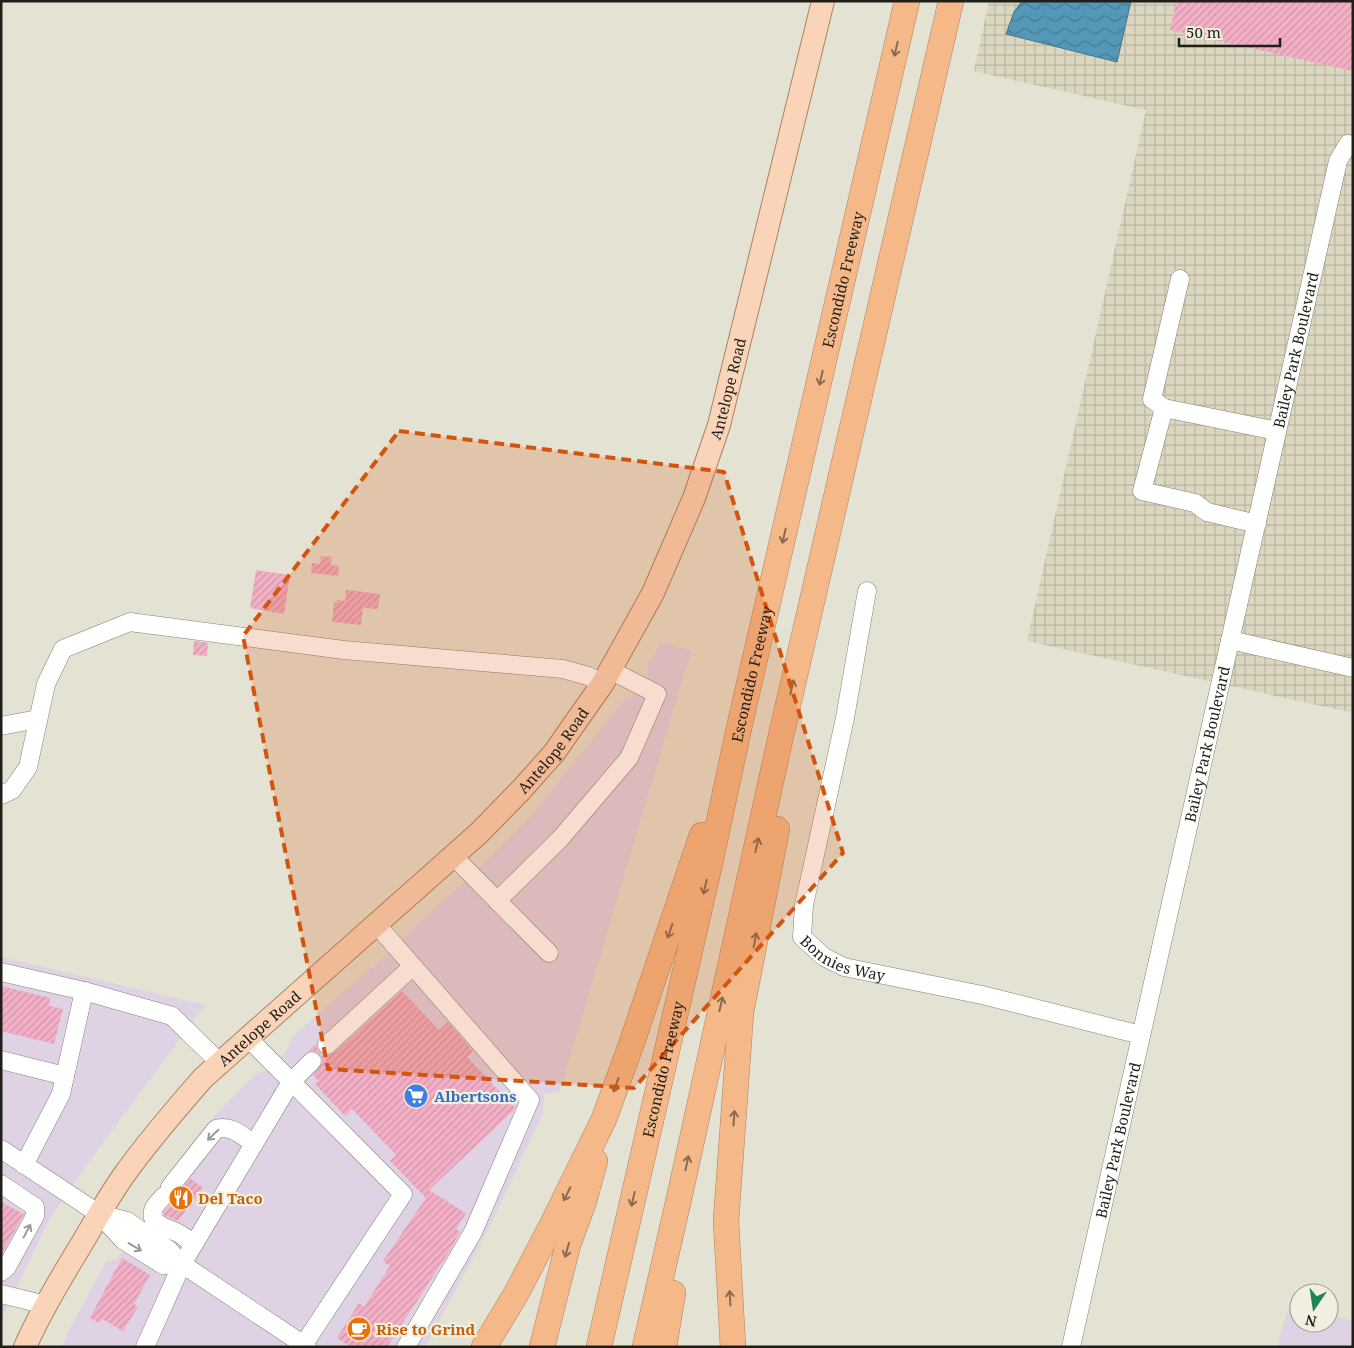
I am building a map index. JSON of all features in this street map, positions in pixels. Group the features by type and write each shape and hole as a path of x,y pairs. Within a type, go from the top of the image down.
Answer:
{"highway":[{"name":"Escondido Freeway","path":"600,1347 907,1"},
{"path":"644,1347 680,1194 782,731 951,1"},
{"path":"484,1347 521,1285 604,1119 631,1046 742,719"},
{"path":"733,1347 726,1221 741,1012 777,830 782,731"},
{"path":"542,1347 568,1245 584,1201 598,1153 604,1119"},
{"path":"664,1347 686,1233 680,1194"}],"main road":[{"name":"Antelope Road","path":"25,1347 59,1280 124,1176 170,1116 203,1078 490,821 547,760 607,677 653,593 694,498 719,425 823,1"}],"street":[{"name":"Bailey Park Boulevard","path":"1071,1347 1338,161 1351,145"},
{"path":"1180,279 1152,399 1164,408 1278,431"},
{"path":"1164,408 1142,491 1196,503 1207,512 1256,524"},
{"name":"Bonnies Way","path":"867,592 845,718 804,905 802,937 824,957 844,967 982,996 1141,1035"},
{"path":"1,795 12,790 28,767 46,684 63,649 130,622 344,650 563,669 588,676 607,677 657,694 628,758 560,839 498,901"},
{"path":"1230,640 1353,668"},
{"path":"1,726 38,719"},
{"path":"453,856 549,953"},
{"path":"376,924 530,1100 474,1232 406,1347"},
{"path":"327,1045 413,966"},
{"path":"1,972 84,991 172,1016 220,1063"},
{"path":"24,1165 61,1094 84,991"},
{"path":"1,1149 99,1214 123,1240 164,1265 182,1264 304,1346 403,1194 248,1038"},
{"path":"1,1060 65,1076"},
{"path":"145,1347 182,1264 291,1082 312,1061"},
{"path":"194,1244 178,1233 158,1224 153,1216 154,1209 216,1130 223,1128 232,1129 254,1144"},
{"path":"1,1184 35,1207 35,1216 7,1267 1,1272"},
{"path":"1,1294 46,1305"}],"highlighted area":[{"path":"399,431 724,472 843,853 634,1088 328,1069 243,636"}],"shaded area":[{"path":"989,1 1353,1 1353,713 1027,641 1146,110 974,71"},
{"path":"661,642 691,651 560,1091 544,1094 543,1113 491,1224 425,1347 62,1347 69,1330 106,1262 117,1259 147,1218 147,1203 202,1129 255,1074 266,1071 286,1051 291,1038 383,958 532,815 626,698 640,693 648,677 648,665"},
{"path":"1,957 205,1005 50,1218 1,1319"},
{"path":"1289,1306 1289,1333 1339,1333 1339,1317 1353,1321 1353,1347 1277,1347"}],"water":[{"path":"1022,1 1131,1 1117,62 1006,34 1014,12"}],"building":[{"path":"1177,1 1353,1 1353,71 1170,30"},
{"path":"321,556 332,557 331,565 339,566 338,576 311,573 312,563 320,564"},
{"path":"256,570 290,575 284,614 250,608"},
{"path":"346,590 380,594 378,609 363,608 361,625 332,622 334,602 337,603 337,600 345,601"},
{"path":"194,641 208,643 207,656 193,655"},
{"path":"1,986 50,998 49,1006 63,1009 54,1044 1,1031"},
{"name":"Albertsons","path":"402,991 439,1030 448,1022 473,1051 467,1057 515,1108 429,1190 466,1213 456,1229 460,1232 449,1252 387,1347 351,1347 337,1338 359,1303 364,1307 390,1266 383,1261 426,1198 390,1161 396,1155 352,1109 345,1116 315,1084 319,1081 313,1075 322,1064 322,1059 320,1054 315,1051 307,1052 317,1043 319,1052 323,1055 334,1053"},
{"path":"190,1178 203,1188 178,1221 163,1214 172,1203 174,1197"},
{"path":"1,1202 24,1214 1,1255"},
{"path":"122,1258 150,1275 134,1304 138,1307 123,1331 102,1319 99,1323 90,1318"}],"place":[{"name":"Albertsons","path":"416,1096"},
{"name":"Del Taco","path":"181,1198"},
{"name":"Rise to Grind","path":"359,1329"}]}
